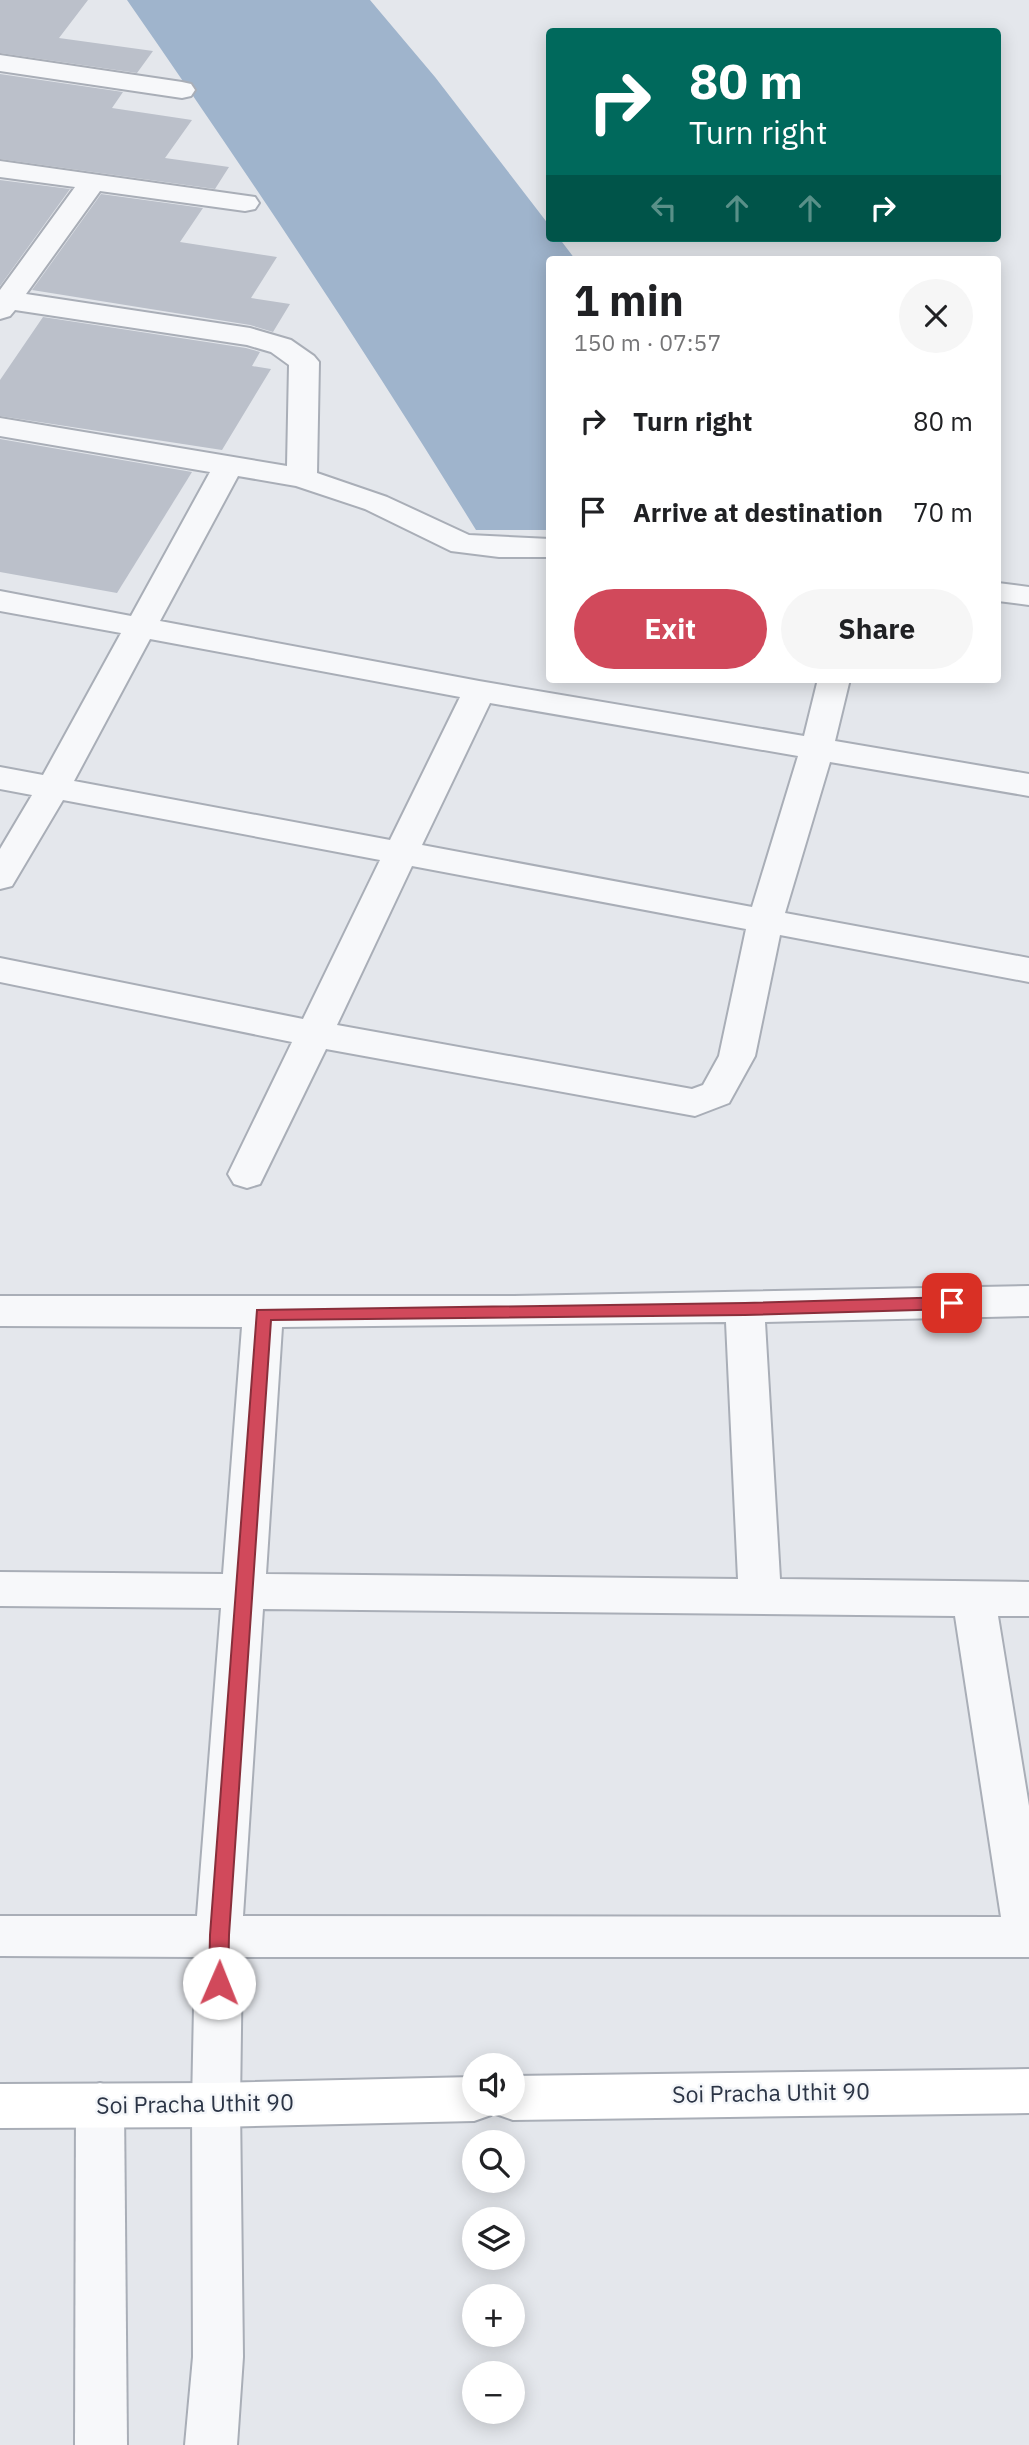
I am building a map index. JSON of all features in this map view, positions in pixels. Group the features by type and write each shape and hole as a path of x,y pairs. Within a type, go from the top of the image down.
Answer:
{"street":[{"path":"0,63 182,90"},
{"path":"0,169 245,203"},
{"path":"93,181 2,303 250,337 281,346 304,362 302,478"},
{"path":"0,428 302,478 376,503 462,544 499,548 546,548"},
{"path":"0,878 53,788 229,465"},
{"path":"0,601 479,691 1029,785"},
{"path":"0,970 315,1034 659,1099 695,1103 716,1094 737,1056 765,921 817,749 833,683"},
{"path":"247,1174 479,691"},
{"path":"0,778 1029,970"},
{"path":"0,1311 263,1314 745,1309 1029,1301"},
{"path":"745,1309 760,1597"},
{"path":"211,2445 218,2357 216,2105 219,1935 263,1314"},
{"path":"0,1590 1029,1599"},
{"path":"0,1936 1028,1936 974,1600"},
{"name":"Soi Pracha Uthit 90","path":"525,2098 1029,2091"},
{"name":"Soi Pracha Uthit 90","path":"0,2106 216,2105 462,2099"},
{"path":"100,2105 101,2445"}],"water":[{"path":"127,0 370,0 435,77 546,221 546,242 562,242 573,256 546,256 546,530 476,530 392,396"}],"building":[{"path":"0,0 88,0 59,38 153,51 137,73 0,53"},
{"path":"0,74 123,92 112,108 192,120 165,158 229,167 215,189 0,159"},
{"path":"0,180 70,189 0,286"},
{"path":"101,194 203,208 180,242 277,257 251,298 290,304 273,332 250,325 32,290"},
{"path":"43,317 246,348 260,352 252,366 271,369 222,450 0,416 0,380"},
{"path":"0,439 192,472 117,593 0,572"}],"route":[{"path":"219,1983 219,1935 263,1314 745,1309 952,1303"}]}
